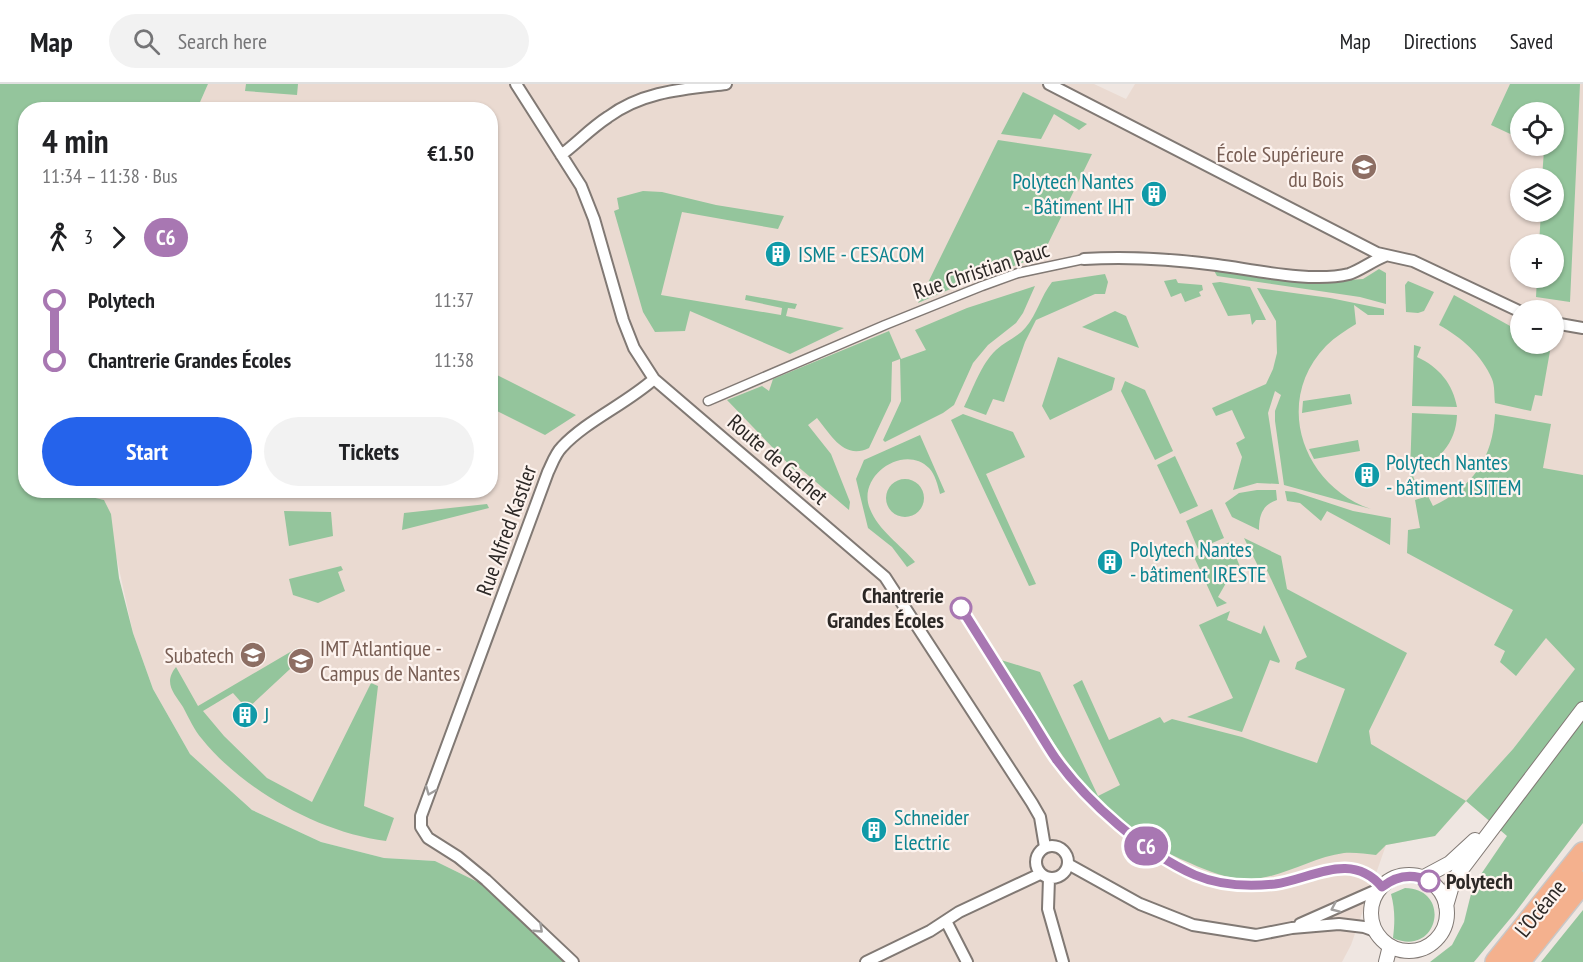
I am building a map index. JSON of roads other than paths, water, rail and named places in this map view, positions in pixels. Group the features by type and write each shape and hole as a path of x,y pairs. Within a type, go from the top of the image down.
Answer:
{"highway":[{"name":"L’Océane","path":"1496,962 1583,853"},
{"name":"L’Océane","path":"1519,962 1583,882"}],"street":[{"name":"Route de Gachet","path":"516,84 587,200 623,320 634,348 654,379 885,577 1032,803 1040,817 1046,847"},
{"path":"561,155 607,117 646,96 670,90 726,84"},
{"path":"1049,84 1386,256 1413,261 1510,307"},
{"name":"Rue Christian Pauc","path":"708,401 885,325 1018,273 1084,259 1116,257 1156,258 1322,277 1350,274 1371,261 1386,256"},
{"path":"1564,325 1583,328"},
{"name":"Rue Alfred Kastler","path":"573,962 486,880 458,857 428,838 423,833 421,816 557,453 573,437 625,402 654,379"},
{"path":"1446,906 1453,882 1583,709"},
{"path":"1422,878 1450,863 1499,819"},
{"path":"866,962 959,912 1045,876 1062,874 1068,864 1066,855 1061,848 1054,846 1040,851 1036,858 1036,867 1045,876 1048,909 1063,962"},
{"path":"1068,864 1140,904 1193,925 1256,935 1292,928 1338,924 1355,925 1375,931"},
{"path":"1292,928 1379,889 1396,878 1412,876 1422,878 1435,886 1444,899 1446,920 1442,932 1422,949 1412,962"},
{"path":"1379,889 1371,909 1371,920 1375,931 1389,946 1409,951 1422,949"},
{"path":"946,921 967,962"},
{"path":"1386,962 1389,946"}],"place":[{"name":"École Supérieure du Bois","path":"1364,167"},
{"name":"Polytech Nantes - Bâtiment IHT","path":"1154,194"},
{"name":"ISME - CESACOM","path":"778,254"},
{"name":"Polytech Nantes - bâtiment ISITEM","path":"1367,475"},
{"name":"Polytech Nantes - bâtiment IRESTE","path":"1110,562"},
{"name":"Chantrerie Grandes Écoles","path":"961,608"},
{"name":"Subatech","path":"253,655"},
{"name":"IMT Atlantique - Campus de Nantes","path":"301,661"},
{"name":"J","path":"245,715"},
{"name":"Schneider Electric","path":"874,830"},
{"name":"Polytech","path":"1429,881"}]}
